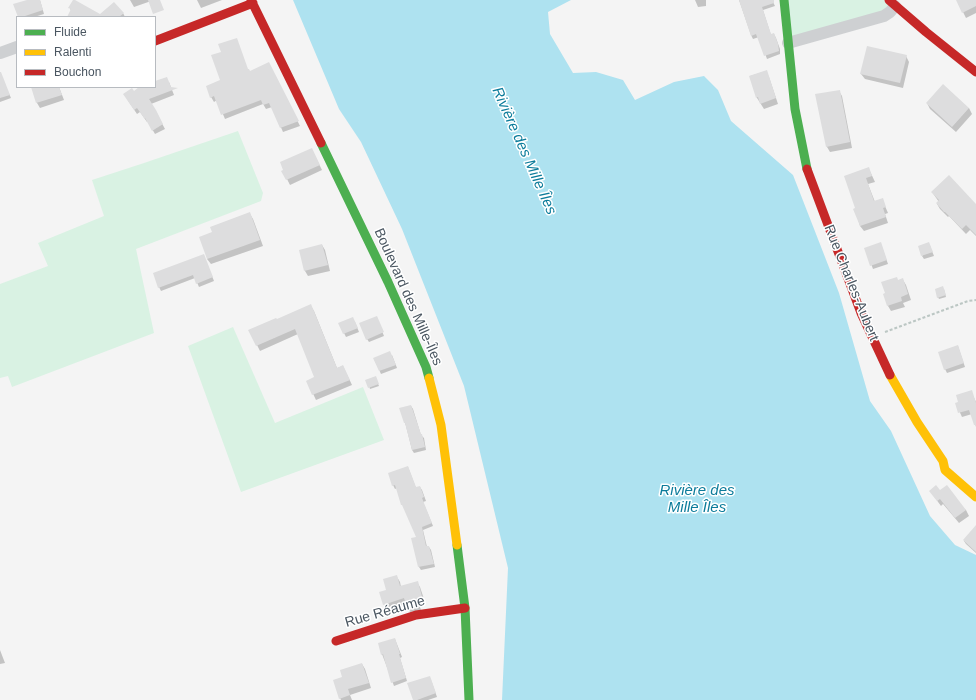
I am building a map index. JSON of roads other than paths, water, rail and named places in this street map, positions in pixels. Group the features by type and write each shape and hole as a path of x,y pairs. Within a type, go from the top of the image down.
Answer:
{"street":[{"name":"Rue Charles-Aubert","path":"784,0 795,109 806,168 861,313 888,370 917,422 943,461 945,470 976,497"},
{"path":"156,41 252,2"},
{"name":"Boulevard des Mille-Îles","path":"252,2 388,282 426,367 441,424 465,608 469,700"},
{"path":"788,43 884,16 890,12 892,3 976,72"},
{"path":"0,53 16,47"},
{"name":"Rue Réaume","path":"336,641 416,615 465,608"}],"water":[{"name":"Rivière des Mille Îles","path":"293,0 571,0 548,12 550,34 573,73 596,72 623,80 635,100 674,82 704,76 718,90 731,121 793,175 839,293 870,401 891,431 930,516 955,545 976,555 976,700 502,700 508,568 464,386 402,229 361,142 339,109"}]}
